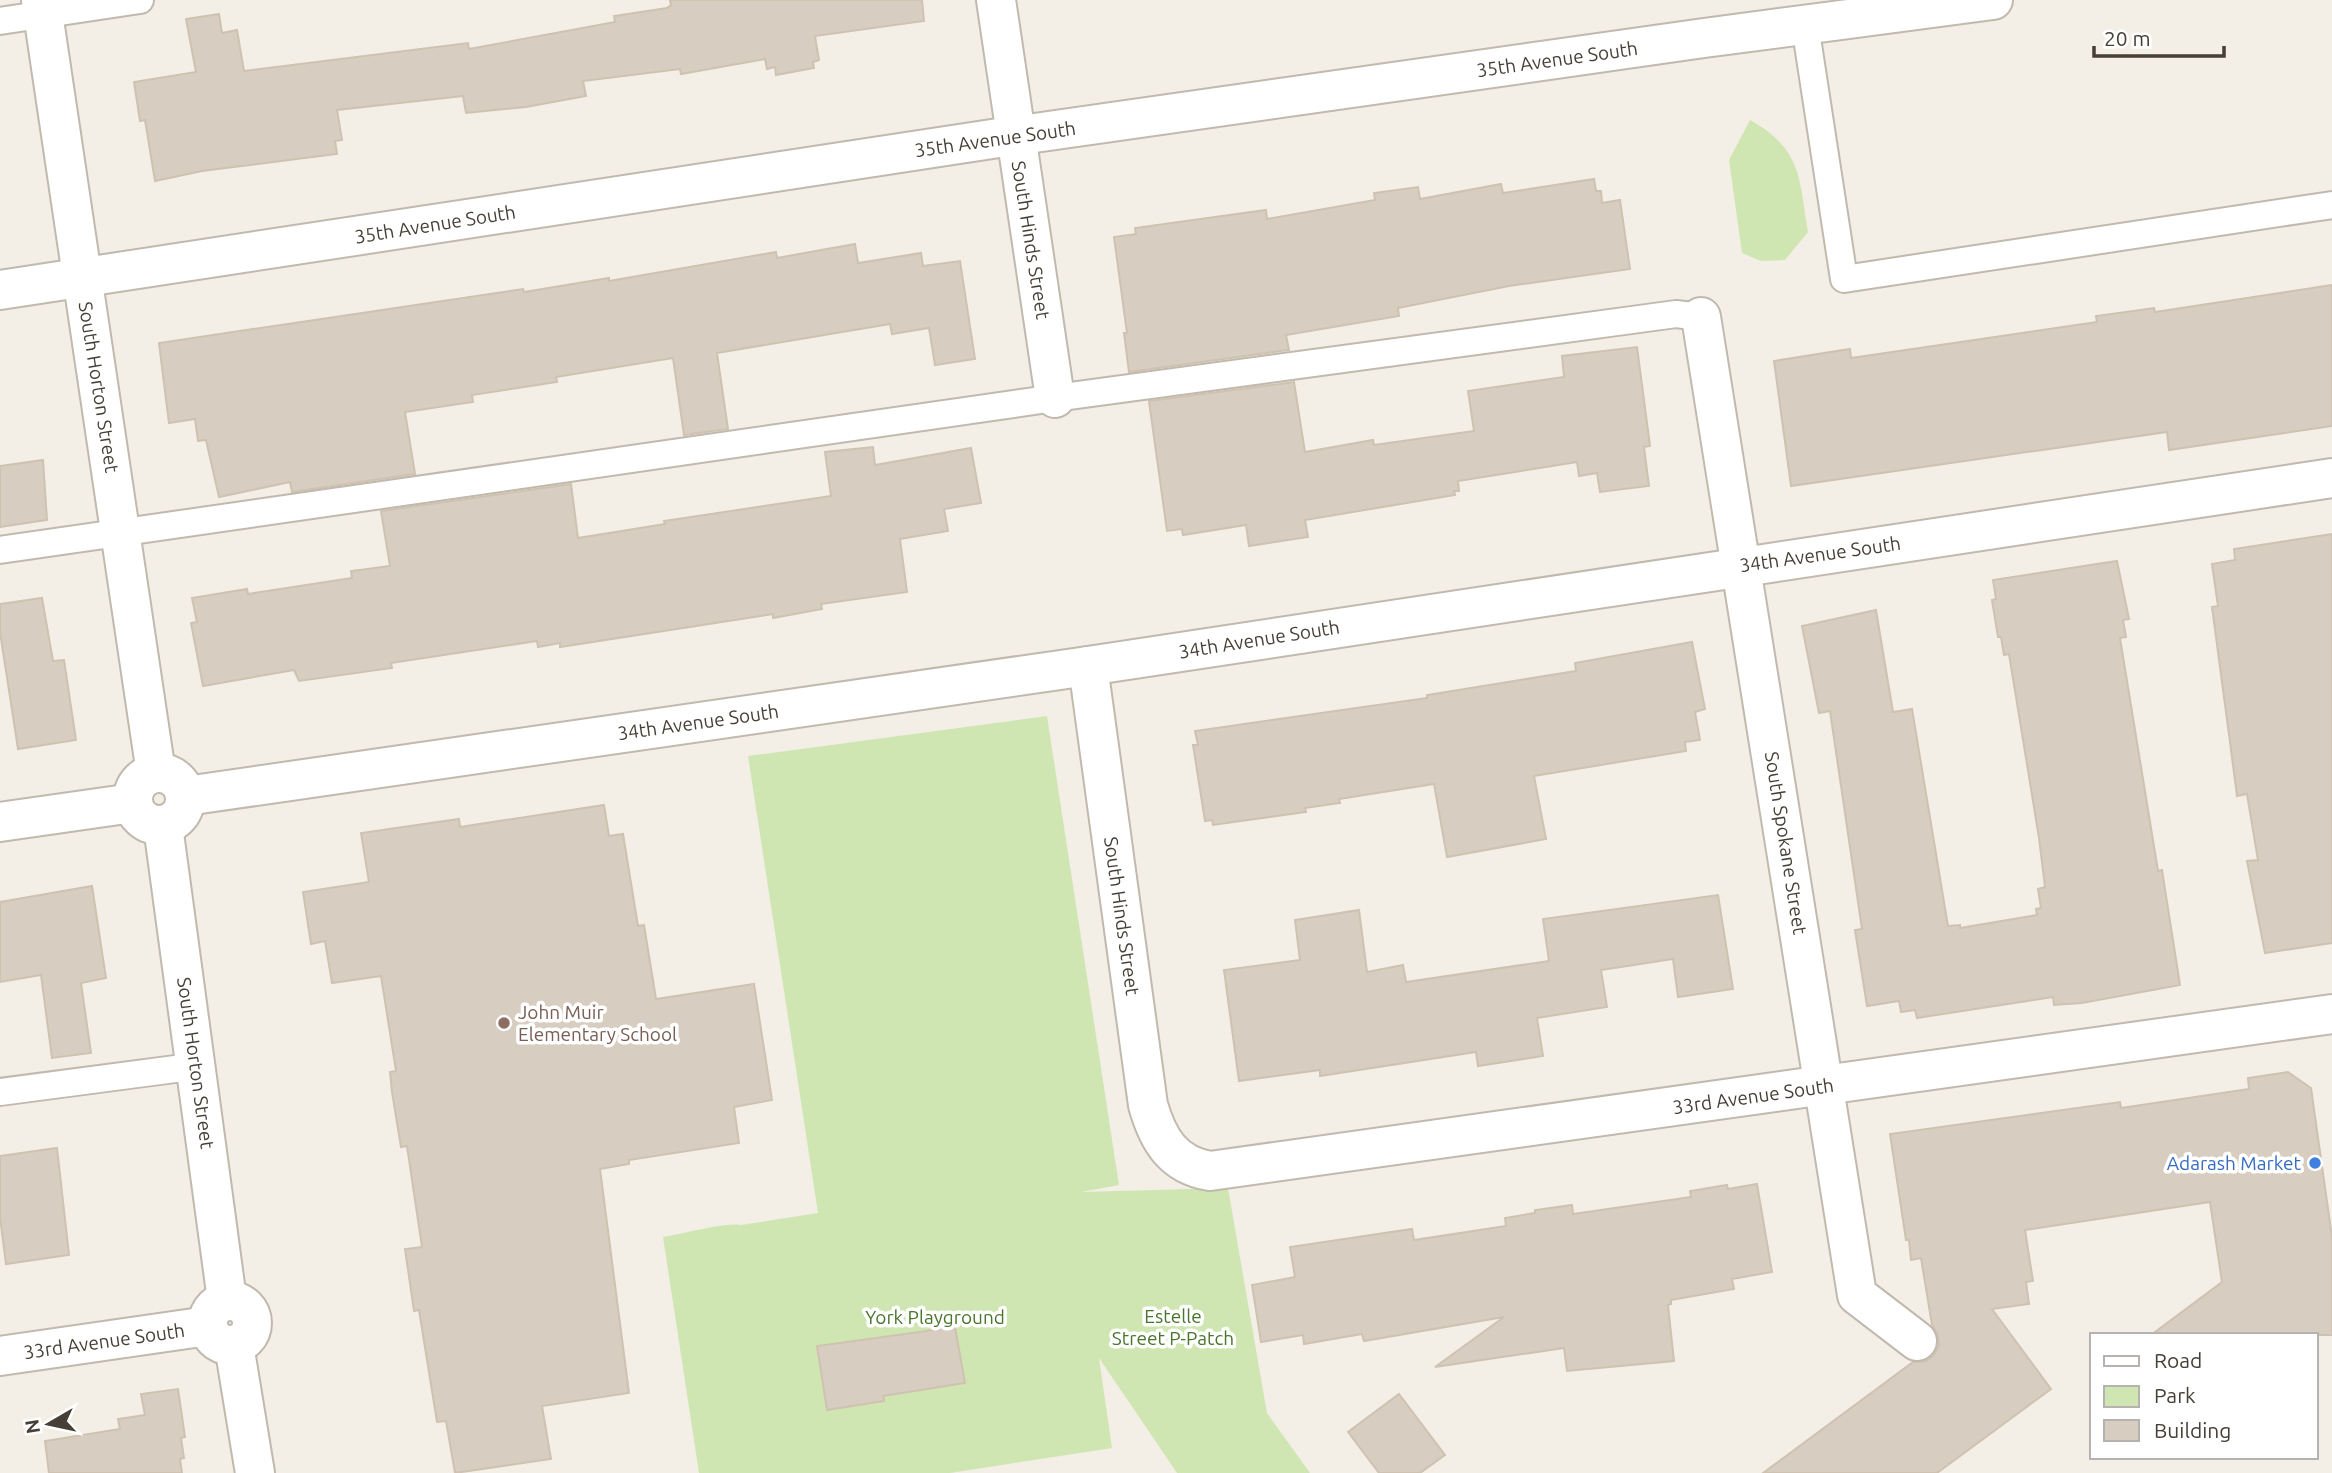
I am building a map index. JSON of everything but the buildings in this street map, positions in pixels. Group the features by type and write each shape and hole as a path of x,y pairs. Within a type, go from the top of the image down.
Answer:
{"street":[{"name":"South Hinds Street","path":"996,0 1055,398"},
{"name":"35th Avenue South","path":"0,290 1015,136 1993,0"},
{"name":"South Horton Street","path":"42,7 121,532 145,788"},
{"name":"South Spokane Street","path":"1701,317 1826,1087 1857,1295 1917,1341"},
{"name":"34th Avenue South","path":"174,811 1088,666 2332,478"},
{"name":"South Hinds Street","path":"1088,666 1148,1105 1157,1135 1177,1159"},
{"path":"0,822 145,788 138,816 145,822 174,811"},
{"name":"South Horton Street","path":"174,811 223,1324 255,1473"},
{"name":"33rd Avenue South","path":"1177,1159 1191,1168 1210,1171 1826,1087 2332,1014"},
{"name":"33rd Avenue South","path":"0,1356 223,1324"}],"lane":[{"path":"0,21 42,7 140,0"},
{"path":"1805,25 1844,279 2332,205"},
{"path":"0,550 1055,398 1676,314 1701,317"},
{"path":"0,1092 198,1066"}],"green space":[{"path":"1750,120 1780,142 1789,154 1799,180 1808,232 1785,260 1761,261 1742,253 1729,160"},
{"name":"York Playground","path":"1047,716 1119,1185 1081,1192 1228,1188 1267,1413 1310,1473 1177,1473 1099,1358 1112,1448 950,1473 699,1473 663,1237 818,1213 748,756"}],"place":[{"name":"John Muir Elementary School","path":"504,1023"},
{"name":"Adarash Market","path":"2315,1163"}],"park label":[{"name":"Estelle Street P-Patch","path":"1173,1327"}]}
